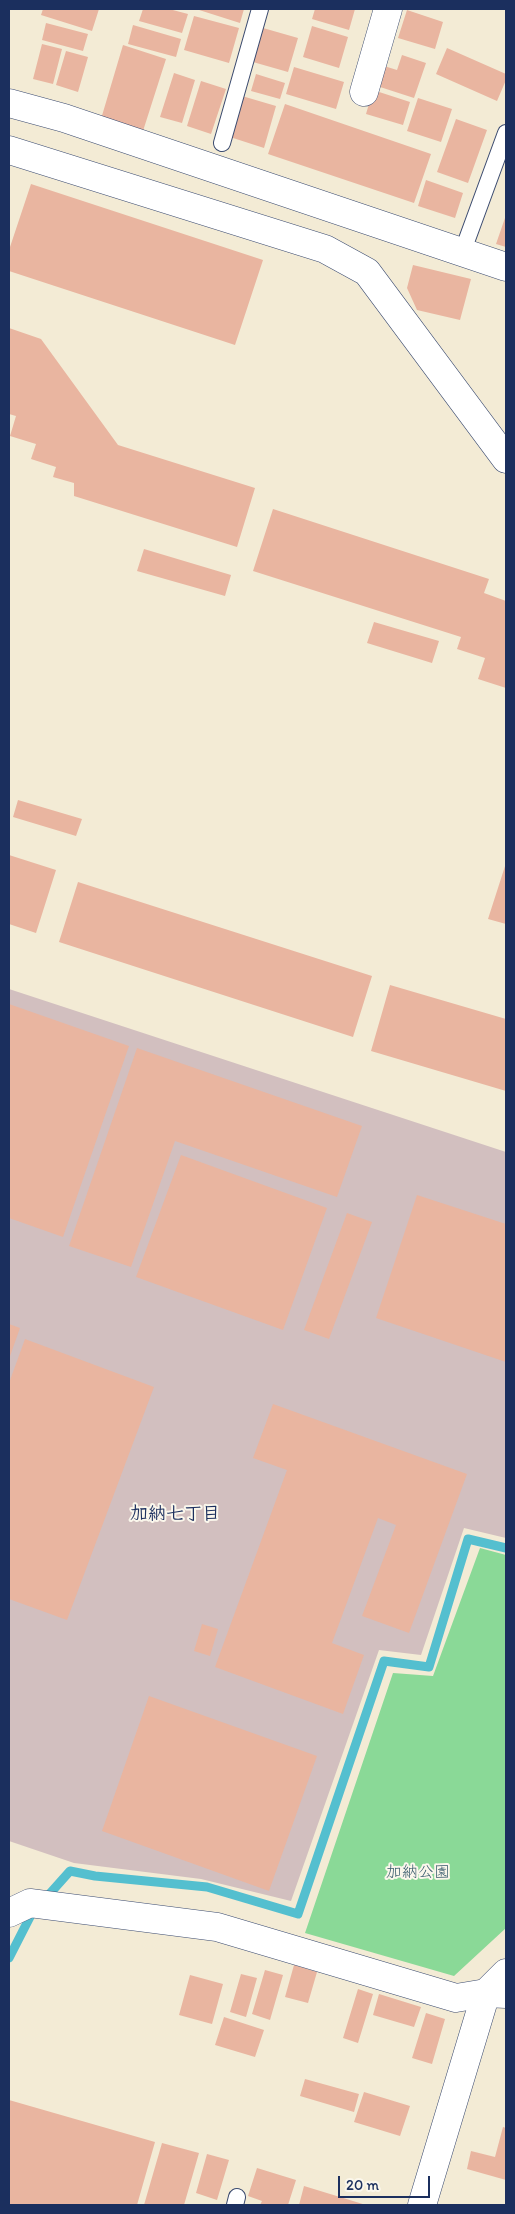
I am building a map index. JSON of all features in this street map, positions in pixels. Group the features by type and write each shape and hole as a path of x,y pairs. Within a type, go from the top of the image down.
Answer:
{"street":[{"path":"364,92 388,9"},
{"path":"9,103 73,121 506,267"},
{"path":"9,150 325,249 367,272 506,459"},
{"path":"9,1913 30,1903 217,1927 456,1998 496,1994"},
{"path":"422,2205 496,1994 506,1973"}],"lane":[{"path":"222,143 260,9"},
{"path":"462,253 506,134"}],"shaded area":[{"path":"9,989 506,1152 506,1538 464,1528 421,1655 379,1650 291,1901 201,1879 74,1863 9,1841"}],"green space":[{"name":"加納公園","path":"480,1548 506,1555 506,1928 454,1976 305,1933 393,1673 433,1676"}],"building":[{"path":"43,9 99,9 92,31 41,15"},
{"path":"143,9 169,9 188,14 182,33 139,21"},
{"path":"196,9 244,9 240,23"},
{"path":"315,9 355,9 349,30 312,19"},
{"path":"407,10 443,22 435,49 398,38"},
{"path":"194,16 239,28 229,63 184,50"},
{"path":"46,23 88,34 83,51 42,40"},
{"path":"133,25 181,39 176,57 128,44"},
{"path":"312,26 348,37 339,68 303,57"},
{"path":"263,28 298,38 288,72 253,62"},
{"path":"42,44 62,49 53,84 33,79"},
{"path":"123,45 166,59 143,131 101,119"},
{"path":"447,48 506,74 506,80 497,101 436,74"},
{"path":"66,51 88,57 78,92 56,85"},
{"path":"402,55 426,63 414,98 377,86 384,66 397,70"},
{"path":"294,67 344,82 336,109 286,94"},
{"path":"174,73 195,80 182,123 160,117"},
{"path":"256,74 285,83 280,99 251,91"},
{"path":"201,81 226,89 211,134 187,126"},
{"path":"373,90 410,102 403,125 366,114"},
{"path":"242,96 276,106 264,148 230,137"},
{"path":"418,98 452,109 441,142 407,131"},
{"path":"285,104 431,154 414,203 268,154"},
{"path":"456,119 487,130 468,183 437,172"},
{"path":"426,180 463,193 455,218 418,206"},
{"path":"31,184 263,260 235,345 9,271 9,250"},
{"path":"506,215 506,247 496,244"},
{"path":"413,265 471,279 460,320 417,310 407,288"},
{"path":"9,328 41,339 118,445 255,488 237,547 74,496 74,483 53,477 56,467 31,459 36,444 10,436 16,416 9,414"},
{"path":"273,509 489,579 484,593 506,601 506,688 478,679 485,658 457,649 461,637 253,571"},
{"path":"144,549 231,575 225,596 137,571"},
{"path":"374,622 439,641 432,663 367,643"},
{"path":"18,800 82,819 76,836 13,817"},
{"path":"9,855 56,870 36,933 9,924"},
{"path":"506,863 506,924 488,919"},
{"path":"78,882 372,976 353,1037 59,942"},
{"path":"390,985 506,1019 506,1091 371,1051"},
{"path":"9,1004 129,1046 63,1237 9,1218"},
{"path":"137,1048 362,1126 337,1197 175,1141 131,1267 69,1246"},
{"path":"181,1155 327,1208 283,1330 136,1277"},
{"path":"417,1195 506,1224 506,1362 376,1318"},
{"path":"347,1213 372,1222 329,1339 304,1330"},
{"path":"9,1324 20,1328 9,1359"},
{"path":"25,1339 154,1387 67,1620 9,1599 9,1383"},
{"path":"273,1404 467,1474 409,1633 362,1616 396,1525 378,1518 332,1643 364,1655 343,1714 215,1667 287,1470 253,1458"},
{"path":"202,1624 218,1629 210,1656 194,1651"},
{"path":"149,1696 317,1756 269,1891 102,1831"},
{"path":"294,1965 317,1972 308,2003 285,1997"},
{"path":"265,1970 283,1975 270,2020 252,2014"},
{"path":"241,1974 257,1978 246,2017 230,2012"},
{"path":"190,1975 223,1984 212,2024 179,2015"},
{"path":"358,1989 373,1994 358,2043 343,2038"},
{"path":"379,1994 421,2007 414,2027 373,2015"},
{"path":"426,2013 445,2019 432,2064 412,2058"},
{"path":"224,2017 264,2030 255,2057 215,2045"},
{"path":"305,2079 359,2094 354,2112 300,2096"},
{"path":"364,2092 410,2106 400,2136 354,2122"},
{"path":"9,2100 155,2142 137,2205 9,2205"},
{"path":"503,2127 506,2128 506,2180 467,2169 471,2151 495,2157"},
{"path":"162,2143 199,2153 184,2205 144,2205"},
{"path":"207,2154 229,2160 217,2200 196,2193"},
{"path":"257,2168 296,2180 288,2205 260,2205 262,2201 248,2196"},
{"path":"304,2186 366,2205 299,2205"}],"waterway":[{"path":"45,1899 70,1871 95,1876 207,1887 298,1914 384,1661 429,1667 468,1539 506,1548"},
{"path":"9,1958 36,1909"}],"district":[{"name":"加納七丁目","path":"175,1514"}]}
